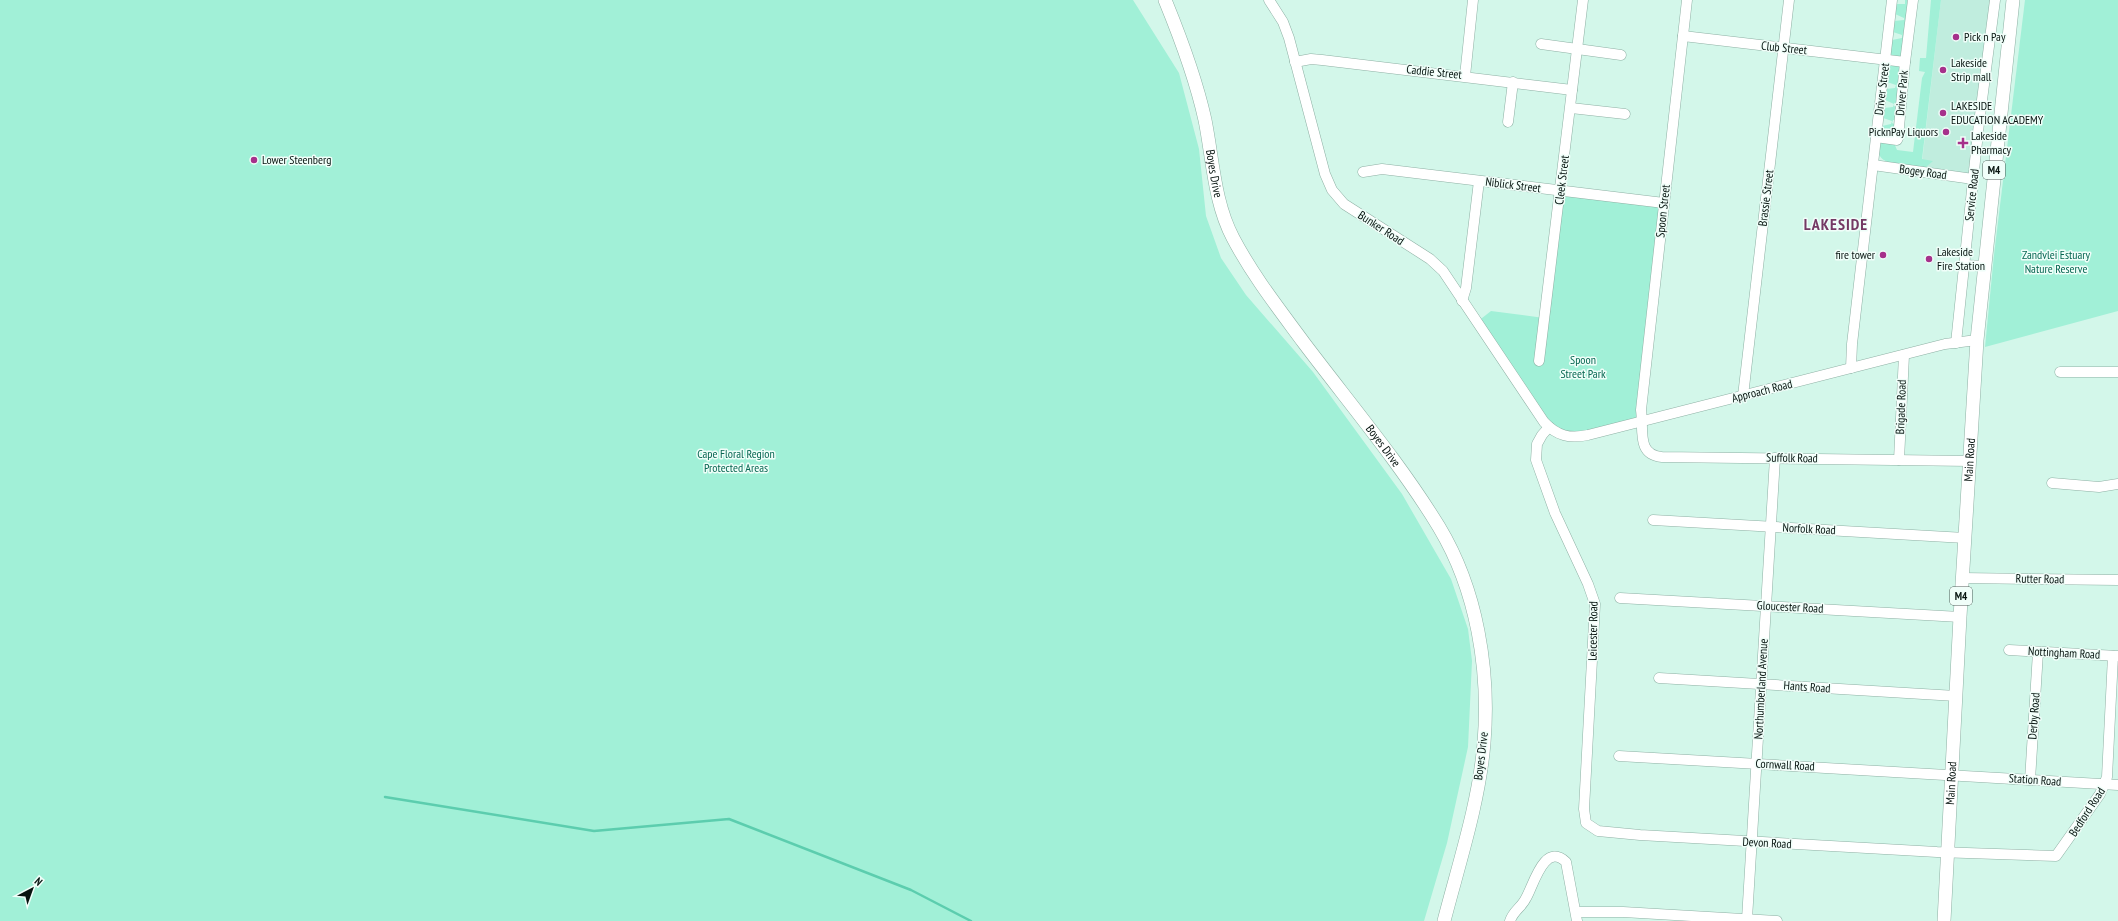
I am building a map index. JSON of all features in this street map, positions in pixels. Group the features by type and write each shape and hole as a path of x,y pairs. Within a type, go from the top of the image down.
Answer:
{"main road":[{"name":"Boyes Drive","path":"1165,0 1189,63 1197,90 1205,121 1218,196 1233,238 1269,297 1402,472 1439,527 1468,593 1476,622 1484,677 1484,745 1473,807 1444,921"},
{"name":"Main Road","path":"1944,921 1962,578 1977,340 2013,0"}],"street":[{"name":"Bunker Road","path":"1268,0 1283,22 1325,174 1336,196 1344,204 1436,264 1549,427"},
{"path":"1465,76 1473,0"},
{"name":"Cleek Street","path":"1539,361 1583,0"},
{"name":"Spoon Street","path":"1642,422 1641,410 1687,0"},
{"name":"Brassie Street","path":"1743,396 1789,0"},
{"name":"Driver Street","path":"1851,368 1892,0"},
{"name":"Driver Park","path":"1876,137 1890,139 1898,138 1902,62 1913,0"},
{"name":"Service Road","path":"1956,343 1973,179 1995,0"},
{"name":"Club Street","path":"1683,36 1902,62"},
{"path":"1541,44 1621,55"},
{"name":"Caddie Street","path":"1295,62 1314,59 1572,90"},
{"path":"1508,122 1512,82"},
{"path":"1571,108 1625,114"},
{"name":"Bogey Road","path":"1873,165 1973,179"},
{"name":"Niblick Street","path":"1363,172 1382,170 1664,203"},
{"path":"1462,301 1466,288 1479,181"},
{"path":"1964,265 1984,266"},
{"name":"Approach Road","path":"1549,427 1560,435 1574,438 1904,355 1956,343 1977,340"},
{"name":"Brigade Road","path":"1899,460 1904,355"},
{"path":"2060,372 2118,372"},
{"name":"Suffolk Road","path":"1642,422 1645,449 1655,456 1970,460"},
{"name":"Leicester Road","path":"1549,427 1542,434 1536,444 1536,460 1555,513 1588,584 1595,604 1584,809 1584,818 1588,826"},
{"name":"Northumberland Avenue","path":"1747,919 1774,458"},
{"path":"2052,483 2099,487 2118,484"},
{"name":"Norfolk Road","path":"1653,520 1965,538"},
{"name":"Rutter Road","path":"1962,578 2118,580"},
{"name":"Gloucester Road","path":"1620,598 1960,617"},
{"name":"Nottingham Road","path":"2009,650 2115,656"},
{"name":"Derby Road","path":"2030,780 2038,652"},
{"name":"Bedford Road","path":"1948,852 2056,856 2086,816 2105,785 2108,770 2115,656"},
{"name":"Hants Road","path":"1659,678 1956,696"},
{"name":"Cornwall Road","path":"1619,756 1952,774"},
{"name":"Station Road","path":"1952,774 2118,785"},
{"name":"Devon Road","path":"1588,826 1598,831 1640,835 1948,852"},
{"path":"1510,921 1526,898 1540,867 1549,858 1559,858 1566,862 1577,917 1747,919 1777,921"}],"shaded area":[{"path":"1941,0 1995,0 1973,179 1921,171"}],"green space":[{"name":"Cape Floral Region Protected Areas","path":"0,0 1133,0 1179,73 1199,149 1206,216 1221,258 1246,295 1313,372 1402,494 1451,579 1468,629 1472,661 1468,747 1447,843 1424,921 0,921"},
{"path":"1905,0 1907,0 1907,3 1910,4 1905,21 1907,22 1905,35 1903,35 1905,40 1905,53 1899,58 1890,54 1892,40 1902,38 1902,35 1893,32 1894,21 1904,20 1904,18 1895,14 1896,4 1905,4"},
{"path":"1931,0 1941,0 1922,159 1933,161 1926,167 1892,164 1882,158 1879,154 1881,141 1894,143 1897,150 1913,152 1922,78 1925,72 1919,71 1920,58 1926,58"},
{"name":"Zandvlei Estuary Nature Reserve","path":"2025,0 2118,0 2118,311 1985,347 1994,255"},
{"path":"1898,64 1901,66 1902,77 1897,84 1899,102 1894,104 1885,100 1886,89 1895,88 1896,85 1887,82 1889,66"},
{"path":"1894,104 1894,106 1898,108 1896,120 1893,120 1892,123 1894,124 1893,136 1881,136 1882,126 1891,124 1892,121 1883,118 1884,108 1893,107"},
{"name":"Spoon Street Park","path":"1560,191 1664,203 1643,422 1588,435 1554,432 1477,322 1491,311 1544,318"}],"waterway":[{"path":"385,797 594,831 729,819 911,890 971,921"}],"place":[{"name":"Pick n Pay","path":"1956,37"},
{"name":"Lakeside Strip mall","path":"1943,70"},
{"name":"LAKESIDE EDUCATION ACADEMY","path":"1943,113"},
{"name":"PicknPay Liquors","path":"1946,132"},
{"name":"Lakeside Pharmacy","path":"1963,143"},
{"name":"Lower Steenberg","path":"254,160"},
{"name":"fire tower","path":"1883,255"},
{"name":"Lakeside Fire Station","path":"1929,259"}],"district":[{"name":"LAKESIDE","path":"1836,224"}]}
